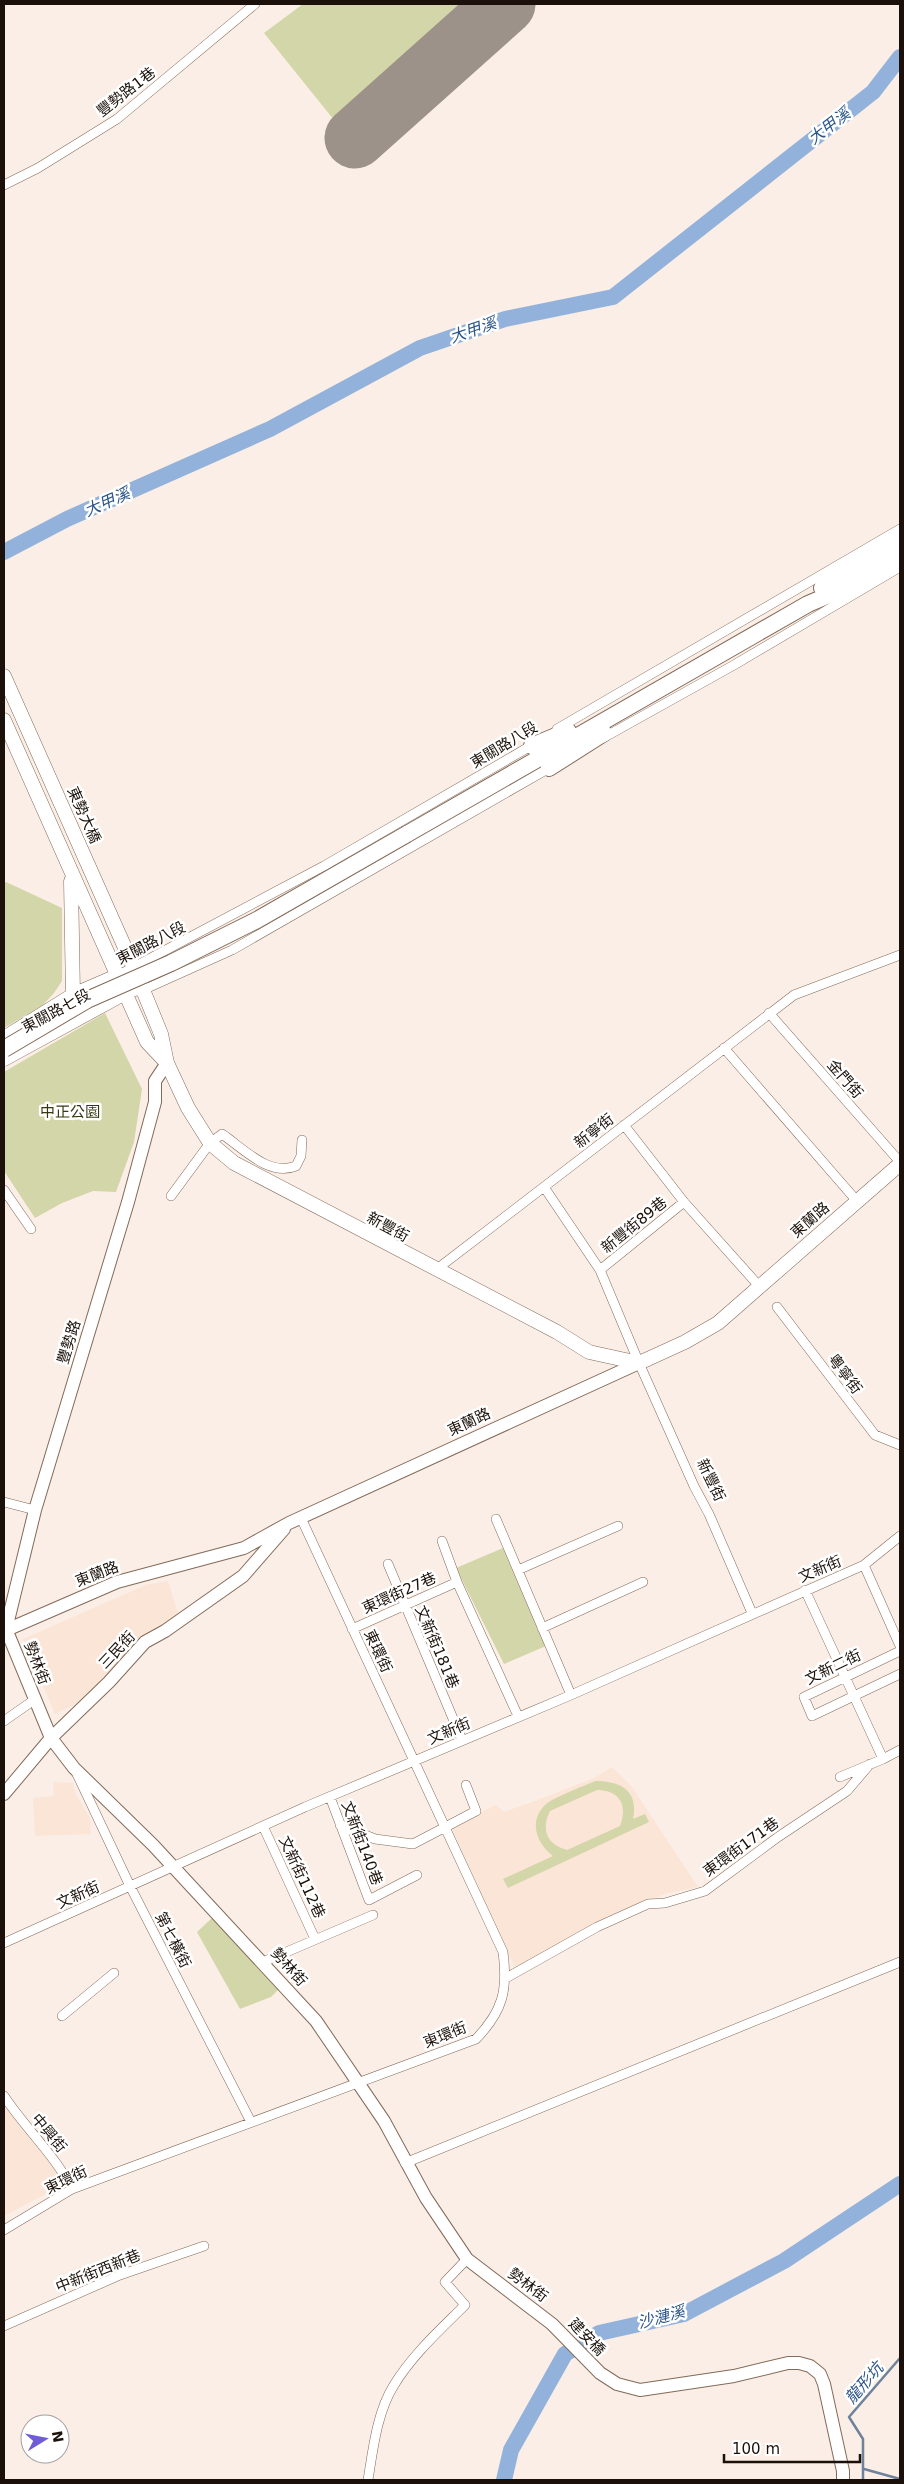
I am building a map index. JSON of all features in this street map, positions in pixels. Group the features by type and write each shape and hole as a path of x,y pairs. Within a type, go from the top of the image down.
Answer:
{"highway":[{"path":"549,768 854,577 900,542"},
{"path":"532,746 557,737 854,577 900,557"},
{"path":"4,1049 87,1000 171,963 257,920 854,577"}],"main road":[{"name":"東勢大橋","path":"4,676 134,968"},
{"path":"4,720 71,875 147,1042 167,1063"},
{"path":"71,875 74,995"},
{"path":"134,968 162,1034 167,1063"},
{"name":"東關路七段","path":"4,1038 74,995 117,976"},
{"name":"東關路七段","path":"4,1058 125,993"},
{"path":"17,1029 27,1045"},
{"name":"新豐街","path":"167,1063 188,1108 210,1143 234,1163 412,1258 437,1269 589,1352 639,1363"},
{"name":"東蘭路","path":"639,1363 685,1342 715,1325 900,1163"}],"street":[{"name":"豐勢路1巷","path":"4,185 38,168 117,119 255,4"},
{"name":"東關路八段","path":"117,976 324,866 900,530"},
{"path":"125,993 143,990 232,950 549,768 734,665 900,567"},
{"path":"768,1013 794,995 813,986 900,955"},
{"name":"新寧街","path":"437,1269 768,1013"},
{"name":"金門街","path":"768,1013 900,1163"},
{"path":"724,1048 856,1200"},
{"name":"豐勢路","path":"5,1630 36,1510 128,1202 155,1102 156,1081 167,1063"},
{"path":"624,1125 684,1202 759,1286"},
{"path":"171,1196 210,1143 222,1134 271,1168 286,1170 296,1166 301,1156 302,1140"},
{"name":"新豐街","path":"544,1187 600,1270 639,1363 694,1486 709,1514 752,1613"},
{"path":"4,1190 31,1229"},
{"name":"新豐街89巷","path":"600,1270 684,1202"},
{"name":"粵寧街","path":"777,1307 875,1435 900,1445"},
{"name":"東蘭路","path":"5,1630 117,1582 244,1548 289,1523 639,1363"},
{"path":"4,1502 36,1510"},
{"name":"東環街","path":"4,2230 72,2189 476,2039 492,2023 502,2002 506,1978 503,1952 301,1518"},
{"path":"496,1519 571,1695"},
{"name":"三民街","path":"4,1794 51,1738 109,1682 145,1642 165,1631 244,1576 289,1523"},
{"path":"518,1570 618,1526"},
{"name":"文新街","path":"4,1943 263,1826 571,1695 752,1613 864,1565 900,1536"},
{"path":"442,1541 457,1582 518,1716"},
{"name":"文新街181巷","path":"388,1564 404,1606 462,1740"},
{"path":"864,1565 900,1646"},
{"name":"東環街27巷","path":"352,1629 457,1582"},
{"path":"542,1628 643,1582"},
{"path":"805,1590 883,1759"},
{"name":"勢林街","path":"5,1630 51,1738 74,1768 174,1867 316,2021 360,2082 384,2121 405,2163 426,2198 467,2259 552,2324"},
{"name":"文新二街","path":"900,1651 804,1697 812,1716 900,1674"},
{"path":"4,1721 34,1700"},
{"path":"840,1777 900,1750"},
{"name":"東環街171巷","path":"506,1978 597,1927 639,1908 705,1891 778,1837 847,1791 870,1764"},
{"name":"第七橫街","path":"74,1768 130,1886 251,2122"},
{"path":"340,1825 375,1839 413,1844 476,1811 466,1785"},
{"name":"文新街140巷","path":"330,1797 369,1900 417,1875"},
{"name":"文新街112巷","path":"263,1826 316,1939"},
{"path":"263,1962 373,1915"},
{"path":"405,2163 900,1962"},
{"path":"62,2016 114,1973"},
{"name":"中興街","path":"4,2096 20,2121 63,2170 72,2189"},
{"name":"中新街西新巷","path":"4,2326 120,2275 204,2246"},
{"path":"368,2480 375,2441 388,2397 394,2385 422,2347 465,2305 445,2282 467,2259"},
{"name":"建安橋","path":"552,2324 600,2372 617,2384 640,2390 734,2376 788,2363 810,2366 820,2374 824,2384 843,2471 843,2480"}],"shaded area":[{"path":"168,1581 178,1613 134,1648 80,1702 55,1714 23,1639 146,1585"},
{"path":"612,1767 632,1787 698,1887 664,1894 597,1922 561,1945 515,1968 451,1826 496,1805 504,1812 540,1799 594,1778"},
{"path":"53,1782 73,1783 75,1793 90,1818 91,1834 35,1836 33,1798 54,1796"},
{"path":"4,2101 60,2172 63,2181 59,2187 4,2216"}],"green space":[{"path":"303,4 534,4 363,156 264,33"},
{"path":"6,882 62,908 62,981 43,1005 4,1028 4,883"},
{"name":"中正公園","path":"105,1013 142,1089 134,1142 116,1192 93,1191 62,1203 35,1218 4,1171 4,1072"},
{"path":"503,1548 546,1646 504,1664 456,1568"},
{"path":"595,1781 620,1785 626,1789 633,1801 633,1819 645,1814 649,1822 508,1888 503,1879 553,1856 539,1839 537,1832 537,1818 545,1805 568,1792","holes":["597,1790 605,1791 620,1800 623,1812 620,1826 567,1850 550,1840 546,1830 550,1811"]},
{"path":"213,1917 280,1988 271,1997 240,2009 197,1932"}],"waterway":[{"name":"大甲溪","path":"4,552 67,519 270,429 420,348 505,319 613,297 873,92 900,57"},
{"name":"沙漣溪","path":"504,2480 511,2450 565,2354 599,2333 684,2314 784,2261 900,2184"},
{"name":"龍形坑","path":"863,2480 863,2439 849,2417 900,2358"},
{"path":"864,2469 900,2479"}],"runway":[{"path":"355,138 505,4"}]}
